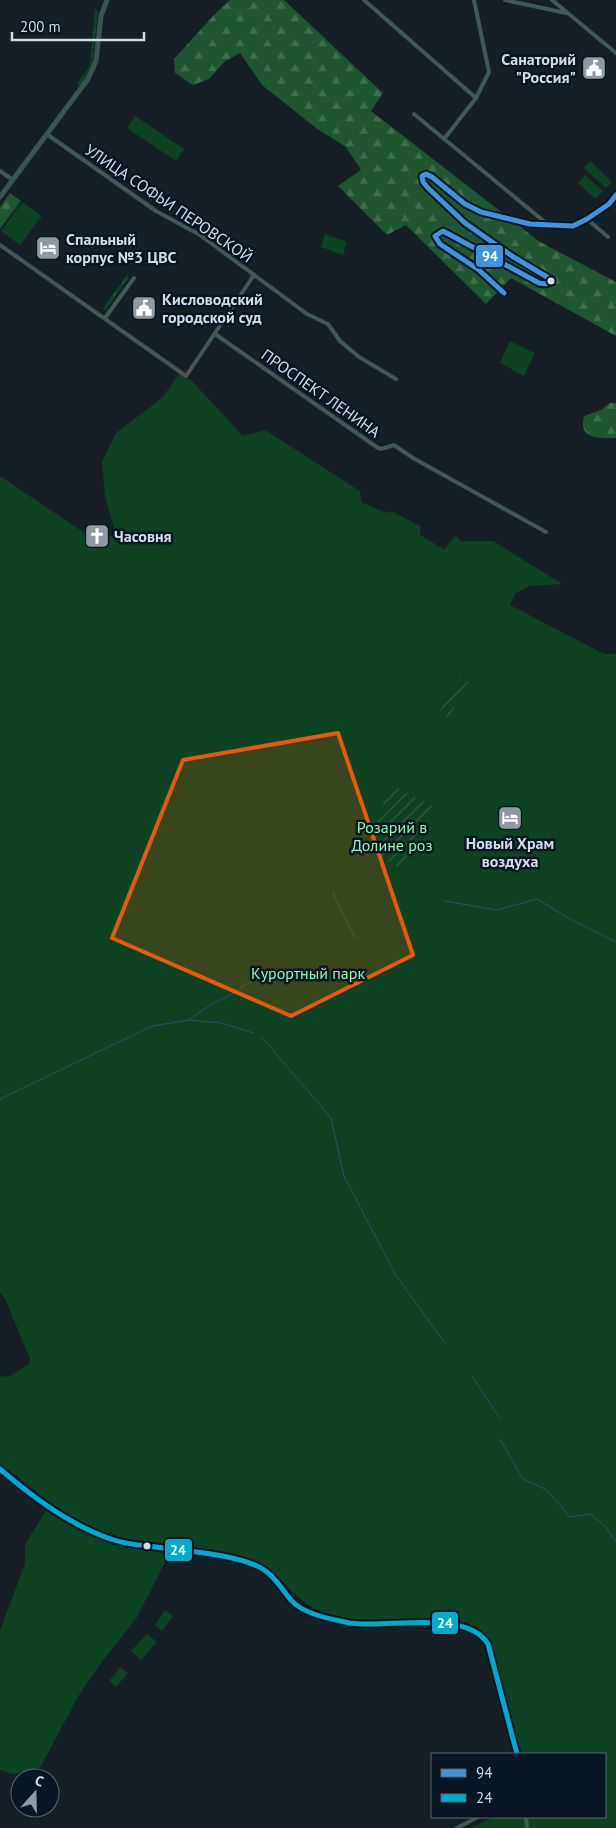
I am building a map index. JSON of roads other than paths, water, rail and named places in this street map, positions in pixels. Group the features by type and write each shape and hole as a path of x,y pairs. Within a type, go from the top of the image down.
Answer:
{"main road":[{"path":"0,198 84,87 93,70 101,16 107,0"}],"street":[{"path":"364,0 476,98"},
{"path":"444,139 476,98 489,72 474,0"},
{"path":"505,0 566,13"},
{"path":"552,0 616,53"},
{"path":"414,114 548,224"},
{"name":"УЛИЦА СОФЬИ ПЕРОВСКОЙ","path":"48,135 156,211 200,235 307,314 328,324 340,341 359,357 396,379"},
{"path":"0,171 13,180"},
{"path":"504,293 479,270 440,244 435,236 443,231 540,283 546,285 552,280 512,256 465,223 428,188 423,182 422,176 426,174 432,177 465,204 486,214 522,222 573,226 609,204 616,195"},
{"path":"587,219 608,237"},
{"path":"0,245 186,376 254,275"},
{"path":"105,318 134,278"},
{"name":"ПРОСПЕКТ ЛЕНИНА","path":"215,334 378,448 381,449 394,445 413,458 546,532"},
{"path":"0,1468 57,1512 108,1538 139,1545 210,1554 256,1565 267,1571 301,1609 314,1614 364,1624 407,1622 448,1624 461,1626 478,1633 488,1644 517,1753"},
{"path":"456,1828 476,1818"}],"waterway":[{"path":"333,893 355,938"},
{"path":"444,901 497,910 537,899 570,919 616,942"},
{"path":"190,1019 248,983 272,976"},
{"path":"0,1099 152,1026 190,1020 222,1023 253,1033"},
{"path":"261,1036 331,1118 344,1176 395,1274 444,1342"},
{"path":"472,1376 500,1419"},
{"path":"500,1439 523,1479 547,1490 570,1517 591,1514 605,1526 616,1542"}],"place":[{"name":"Санаторий \"Россия\"","path":"594,68"},
{"name":"Спальный корпус №3 ЦВС","path":"48,248"},
{"name":"Кисловодский городской суд","path":"144,308"},
{"name":"Часовня","path":"97,536"},
{"name":"Новый Храм воздуха","path":"510,818"}],"park label":[{"name":"Розарий в Долине роз","path":"392,836"},
{"name":"Курортный парк","path":"308,973"}]}
